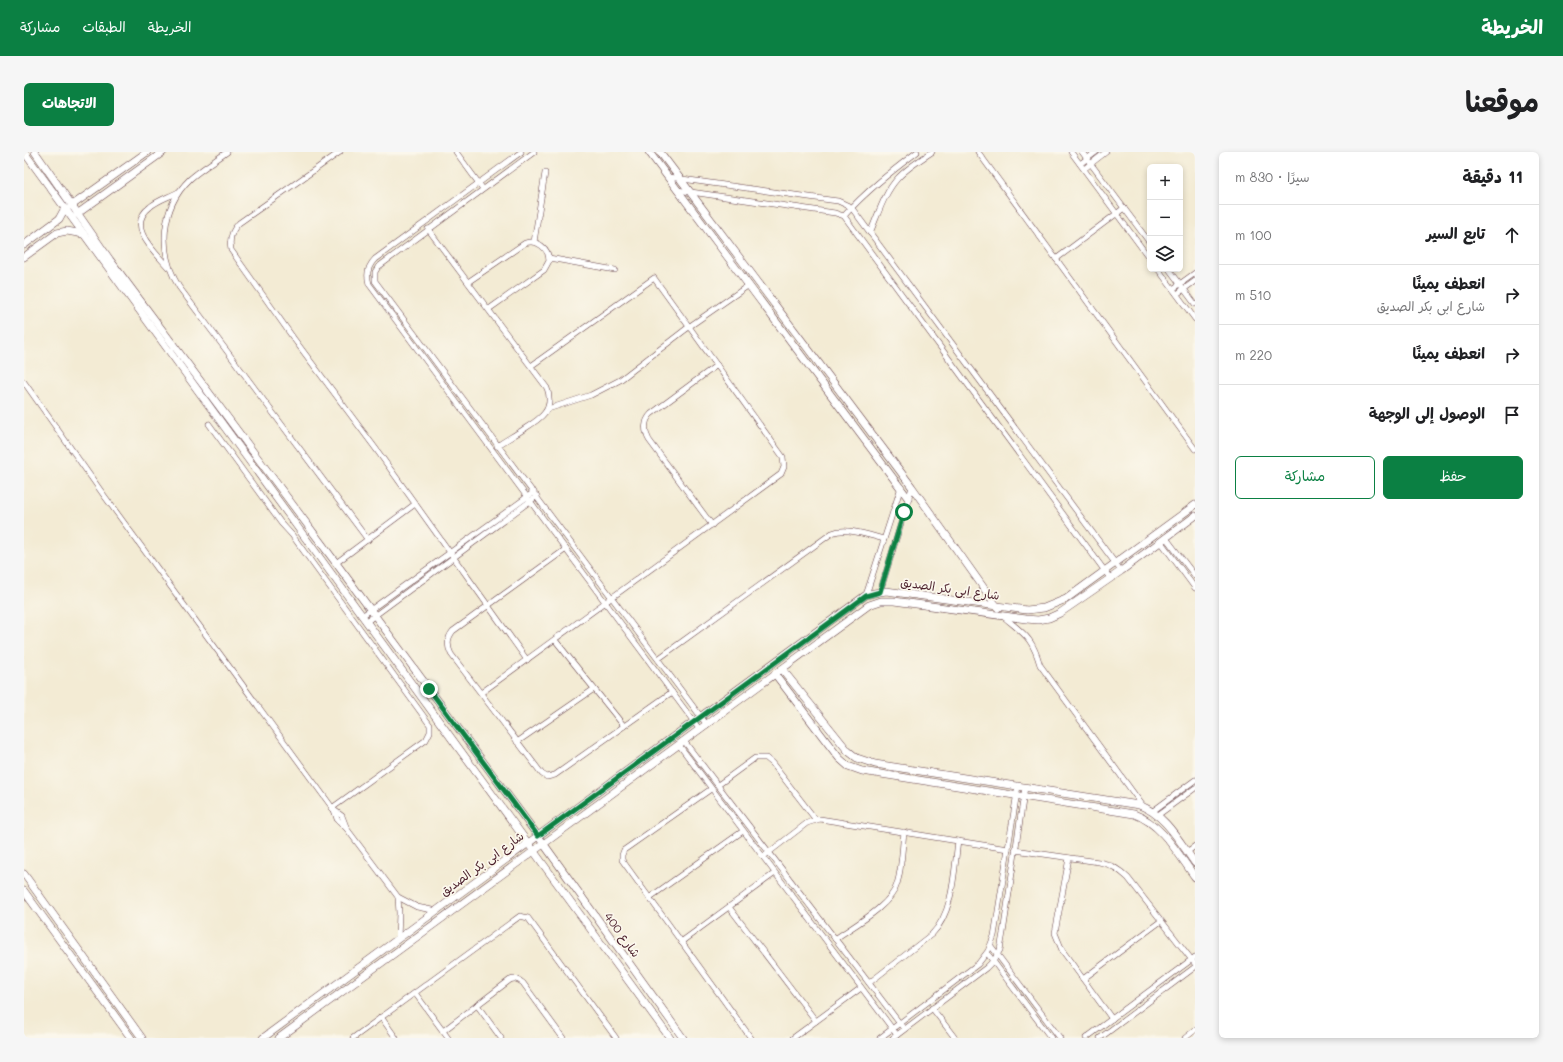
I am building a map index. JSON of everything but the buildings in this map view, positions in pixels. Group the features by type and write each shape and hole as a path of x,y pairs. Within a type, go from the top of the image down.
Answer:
{"main road":[{"path":"24,152 68,207 77,214 107,262"},
{"path":"35,152 83,234 107,262"},
{"path":"24,245 52,225 62,216 68,207 147,152"},
{"path":"77,214 163,152"},
{"path":"649,152 908,498"},
{"path":"660,152 904,476 1004,617"},
{"path":"34,164 40,159"},
{"path":"52,225 57,233"},
{"path":"24,257 57,233 67,231 83,234"},
{"name":"شارع 400","path":"107,262 336,563 544,844 683,1038"},
{"name":"شارع 400","path":"107,262 364,619 670,1038"},
{"path":"901,487 904,476"},
{"name":"شارع ابى بكر الصديق","path":"263,1038 866,596 880,592 1026,610 1050,606 1066,599 1195,505"},
{"name":"شارع ابى بكر الصديق","path":"280,1038 869,605 881,601 894,600 1004,617 1038,620 1049,618 1060,613 1121,571 1195,516"},
{"path":"782,669 843,746 857,758 875,764 1021,786 1144,807 1155,813 1167,825 1195,863"},
{"path":"775,674 839,758 852,768 862,772 1134,814 1153,824 1195,877"},
{"path":"24,874 142,1038"},
{"path":"24,891 130,1038"},
{"path":"274,1030 280,1038"}],"street":[{"path":"227,152 190,179 179,192 170,211 165,232 165,248 170,269 179,287 368,540"},
{"path":"340,152 239,223 232,233 230,246 233,254 527,660"},
{"path":"456,152 483,189"},
{"path":"521,152 375,259 369,268 367,276 369,284 700,730"},
{"path":"534,152 378,266 375,272 375,281 536,494 707,725"},
{"path":"844,216 851,207 884,178 917,152"},
{"path":"870,233 883,201 892,184 905,171 932,152"},
{"path":"978,152 1195,449"},
{"path":"1071,152 1147,255"},
{"path":"1082,152 1147,239"},
{"path":"1080,164 1096,152"},
{"path":"1084,169 1106,152"},
{"path":"534,242 545,173"},
{"path":"668,178 838,201 851,207 1121,571"},
{"path":"677,190 835,213 844,216 1110,578"},
{"path":"170,269 144,239 141,231 141,223 143,215 148,208 179,192"},
{"path":"1056,259 1124,208"},
{"path":"428,229 548,388 550,396 548,409 540,419 492,449"},
{"path":"468,282 522,244 534,242 543,246 548,252 549,264 544,270 488,309"},
{"path":"549,258 615,270"},
{"path":"1160,272 1195,320"},
{"path":"1171,272 1195,304"},
{"path":"1173,289 1195,273"},
{"path":"481,693 781,474 785,462 783,457 690,326 654,278 531,366"},
{"path":"1176,294 1195,281"},
{"path":"548,409 591,395 620,380 690,326 749,285"},
{"path":"712,525 649,440 645,425 647,419 652,414 717,365"},
{"path":"24,382 103,494 333,809 337,819 347,829 398,897 417,907 436,911"},
{"path":"209,424 281,523 292,535 430,725 430,732 426,740 333,809"},
{"path":"866,596 901,487"},
{"path":"880,592 912,487"},
{"path":"364,619 536,494"},
{"path":"336,563 415,504"},
{"path":"658,659 832,533 847,531 884,539"},
{"path":"1163,540 1195,576"},
{"path":"1163,540 1195,588"},
{"path":"566,549 453,631 448,643 451,654 542,774 550,777 555,776 672,692"},
{"path":"1004,617 1029,638 1036,650 1040,665 1144,807"},
{"path":"555,640 624,726"},
{"path":"517,742 594,689"},
{"path":"682,743 711,789 862,988 892,1029 895,1036 986,968 997,954 1002,939 1015,850 1021,786"},
{"path":"682,743 718,785 904,1030"},
{"path":"718,785 755,758 766,758 772,763 816,820"},
{"path":"1155,813 1195,780"},
{"path":"1155,813 1195,788"},
{"path":"711,789 623,851 622,858 623,863 751,1038"},
{"path":"880,1038 978,964 987,953 994,936 1008,849 1020,796"},
{"path":"763,857 807,823 826,819 1008,849"},
{"path":"649,898 743,831"},
{"path":"835,939 883,905 893,894 898,878 904,832"},
{"path":"869,983 932,934 940,925 946,914 949,903 958,841"},
{"path":"1187,852 1195,846"},
{"path":"1015,850 1104,863 1120,870 1128,878 1194,962"},
{"path":"1069,858 1055,933 1062,950 1112,1019"},
{"path":"681,942 775,873"},
{"path":"398,897 398,939"},
{"path":"729,907 816,1021"},
{"path":"353,1038 516,918 524,916 530,921 616,1038"},
{"path":"1083,979 1161,921"},
{"path":"991,946 1060,1038"},
{"path":"987,953 1051,1038"},
{"path":"1086,1038 1194,962"},
{"path":"1100,1038 1194,962"},
{"path":"443,1031 510,980 514,979 519,980 563,1038"},
{"path":"793,1038 862,988"},
{"path":"415,992 448,1038"},
{"path":"477,1005 501,1038"},
{"path":"932,1008 955,1038"},
{"path":"381,1017 396,1038"},
{"path":"1185,1038 1195,1030"}],"route":[{"path":"429,689 538,836 866,596 880,592 904,512"}]}
